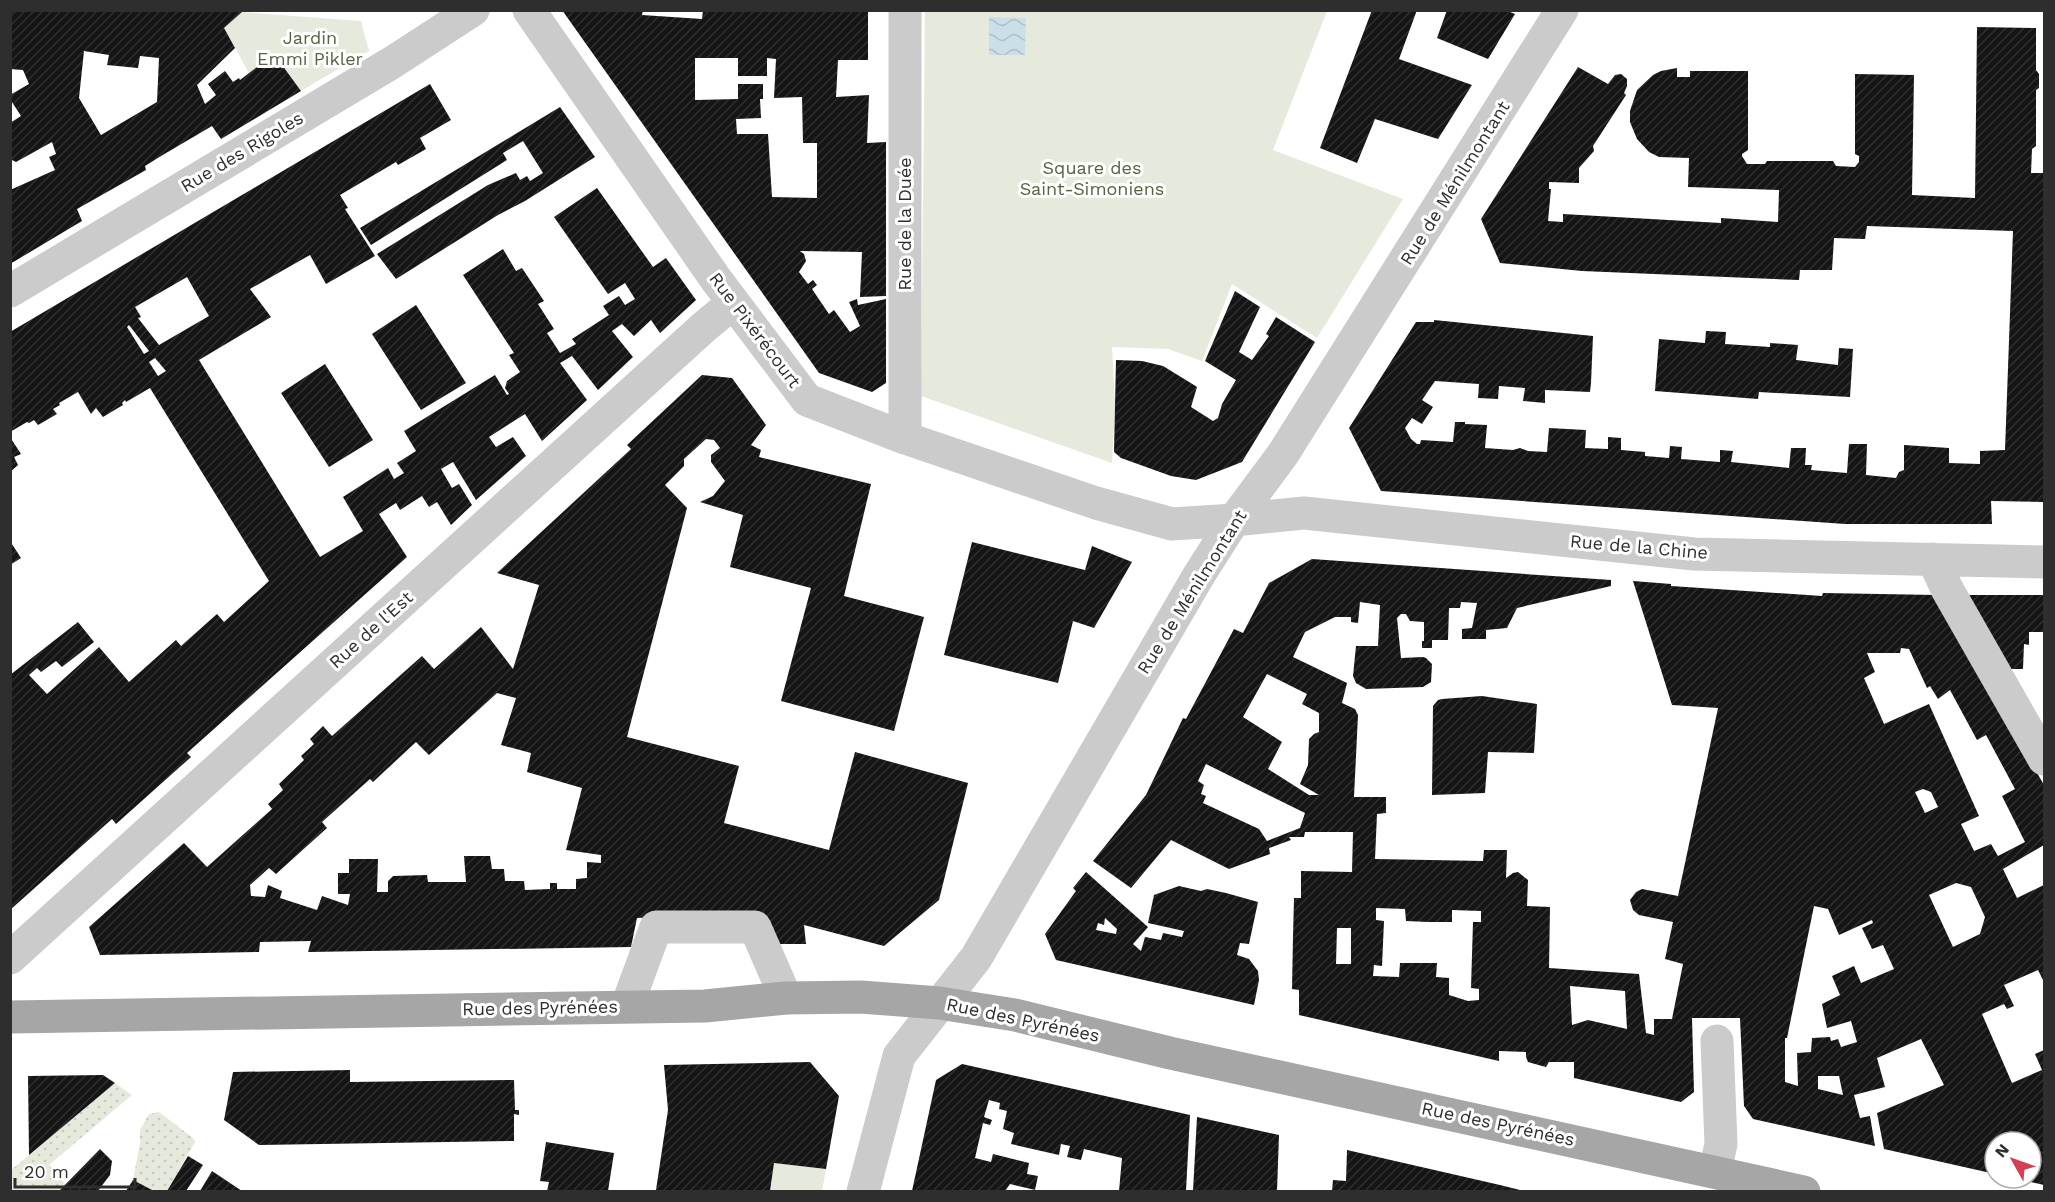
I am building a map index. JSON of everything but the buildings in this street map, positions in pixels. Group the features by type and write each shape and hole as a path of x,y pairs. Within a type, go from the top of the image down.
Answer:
{"main road":[{"name":"Rue des Pyrénées","path":"10,1017 705,1006 786,998 861,997 939,1003 1015,1015 1170,1053 1804,1191"}],"street":[{"name":"Rue des Rigoles","path":"10,291 382,68 473,10"},
{"name":"Rue Pixérécourt","path":"529,10 733,303 807,400 905,438 1096,503 1172,524 1234,520"},
{"name":"Rue de la Duée","path":"905,10 905,438"},
{"name":"Rue de Ménilmontant","path":"863,1191 899,1056 976,958 1193,585 1234,520 1283,454 1563,10"},
{"name":"Rue de l'Est","path":"10,958 733,303"},
{"name":"Rue de la Chine","path":"1234,520 1304,513 1694,554 2044,562"},
{"path":"1933,559 1947,589 2044,759"},
{"path":"627,1006 656,927 755,927 786,998"},
{"path":"1715,1171 1721,1144 1717,1041"}],"green space":[{"name":"Square des Saint-Simoniens","path":"925,11 1327,11 1273,150 1403,199 1317,338 1232,284 1202,361 1168,349 1112,347 1115,407 1112,463 921,396"},
{"name":"Jardin Emmi Pikler","path":"242,12 361,21 369,51 301,91 274,54 249,73 224,28"},
{"path":"115,1083 132,1095 49,1165 66,1185 59,1191 11,1191 10,1171"},
{"path":"159,1112 195,1142 167,1191 154,1191 133,1180 140,1143 140,1130 149,1114"},
{"path":"774,1163 826,1169 822,1191 770,1192"}],"water":[{"path":"989,17 1026,18 1025,55 989,55"}]}
